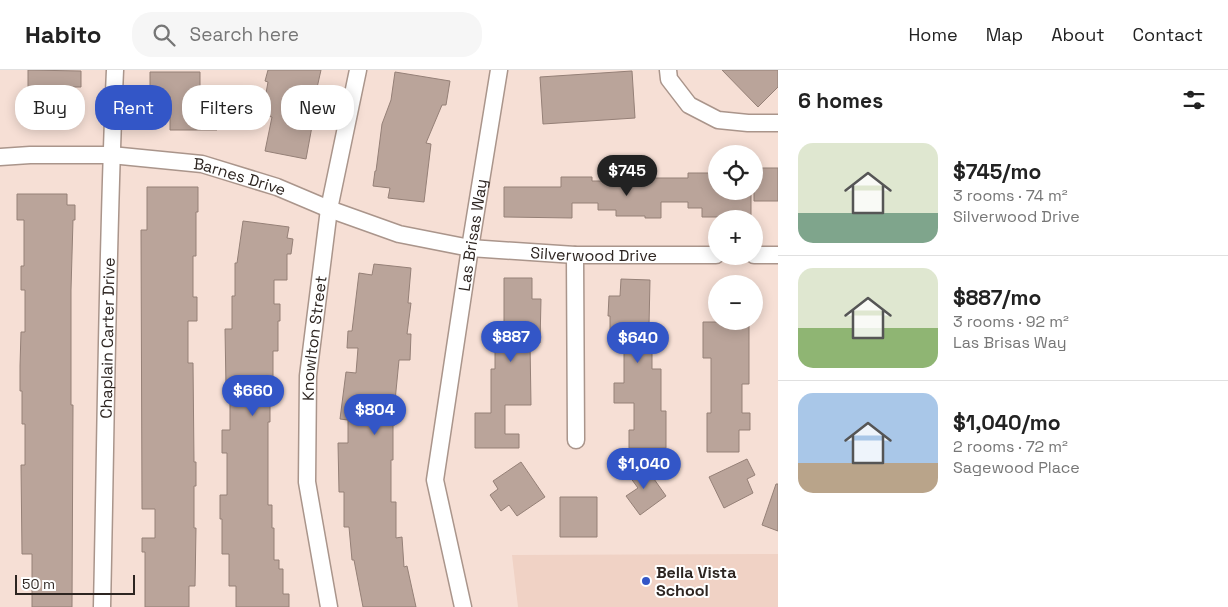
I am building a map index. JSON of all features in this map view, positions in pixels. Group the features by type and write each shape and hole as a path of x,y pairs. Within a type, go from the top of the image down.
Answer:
{"street":[{"name":"Chaplain Carter Drive","path":"102,607 111,155 115,70"},
{"name":"Knowlton Street","path":"329,607 307,482 308,376 329,209 358,70"},
{"name":"Las Brisas Way","path":"463,607 435,480 499,70"},
{"path":"668,70 669,79 689,105 718,120 778,123"},
{"name":"Barnes Drive","path":"0,157 111,155 202,164 277,187 329,209 399,234 470,248"},
{"name":"Silverwood Drive","path":"470,248 575,255 708,255"},
{"path":"575,255 576,440"},
{"path":"763,255 778,255"}],"shaded area":[{"name":"Bella Vista School","path":"778,554 778,607 518,607 512,555"}],"building":[{"path":"28,70 81,71 81,85 28,85"},
{"path":"268,70 321,70 318,85 281,85 281,130 311,130 306,159 265,151 269,130 271,130 272,117 271,85 267,85 268,82 265,81"},
{"path":"722,70 778,70 778,87 758,107"},
{"path":"632,71 635,118 543,124 540,77"},
{"path":"150,72 200,72 200,85 182,85 182,130 172,130 172,85 150,85"},
{"path":"395,72 450,81 446,105 442,105 426,143 431,144 424,202 388,198 390,188 373,186 382,124 391,100"},
{"path":"763,168 778,168 778,201 754,201 763,200"},
{"path":"688,173 708,173 708,200 751,200 751,210 708,210 708,217 702,217 702,208 688,208 688,202 661,202 661,218 645,218 645,216 616,216 616,210 598,210 598,203 572,203 572,218 504,217 504,187 561,187 561,177 592,177 592,181 646,181 646,178 688,178"},
{"path":"147,187 198,187 196,256 193,256 193,297 197,297 197,321 188,321 188,363 193,363 194,462 196,462 196,486 194,486 194,528 196,528 195,586 189,586 189,607 145,607 145,552 142,552 142,538 155,538 155,509 142,509 141,230 147,230"},
{"path":"17,194 67,194 67,205 75,205 71,290 71,405 73,405 72,607 32,607 32,554 22,554 21,465 25,465 25,424 22,424 20,366 21,332 25,332 25,290 21,290 21,266 24,266 24,220 17,220"},
{"path":"243,221 289,227 287,238 293,239 291,254 287,254 287,280 274,280 274,304 280,304 280,321 278,321 278,351 273,351 273,387 270,387 270,422 268,422 268,505 272,505 274,560 279,560 279,569 283,569 283,594 289,594 289,607 236,607 236,586 229,586 229,554 222,554 220,495 227,495 227,453 222,453 222,430 230,430 230,387 226,387 225,329 232,329 235,263 237,263"},
{"path":"374,264 411,268 408,303 411,303 407,334 411,334 410,360 399,360 395,401 398,401 395,425 393,425 393,460 391,460 391,502 396,502 396,538 402,537 404,567 407,566 416,607 363,607 354,560 352,560 349,527 344,527 344,492 339,492 338,443 348,443 348,420 340,419 346,372 356,373 358,348 347,348 348,331 352,331 359,273 372,275"},
{"path":"504,278 532,278 532,299 541,299 540,343 530,343 531,405 505,405 505,434 519,434 519,448 475,448 475,413 491,413 491,369 495,369 495,323 504,323"},
{"path":"621,279 650,280 649,325 652,325 652,369 661,369 661,411 666,411 666,448 629,448 629,430 634,430 634,403 614,403 614,383 624,383 624,342 610,342 609,296 620,296"},
{"path":"703,322 708,322 708,330 749,330 749,384 742,384 742,413 750,413 750,430 739,430 739,452 707,452 707,413 711,413 711,358 703,358"},
{"path":"747,459 755,475 747,479 753,493 724,508 709,477"},
{"path":"521,462 545,497 517,516 509,505 501,511 490,495 498,489 493,481"},
{"path":"642,462 666,496 640,515 626,496 638,488 627,473"},
{"path":"776,484 778,484 778,531 762,525"},
{"path":"560,497 597,497 597,537 560,537"}],"place":[{"name":"Bella Vista School","path":"646,581"}]}
